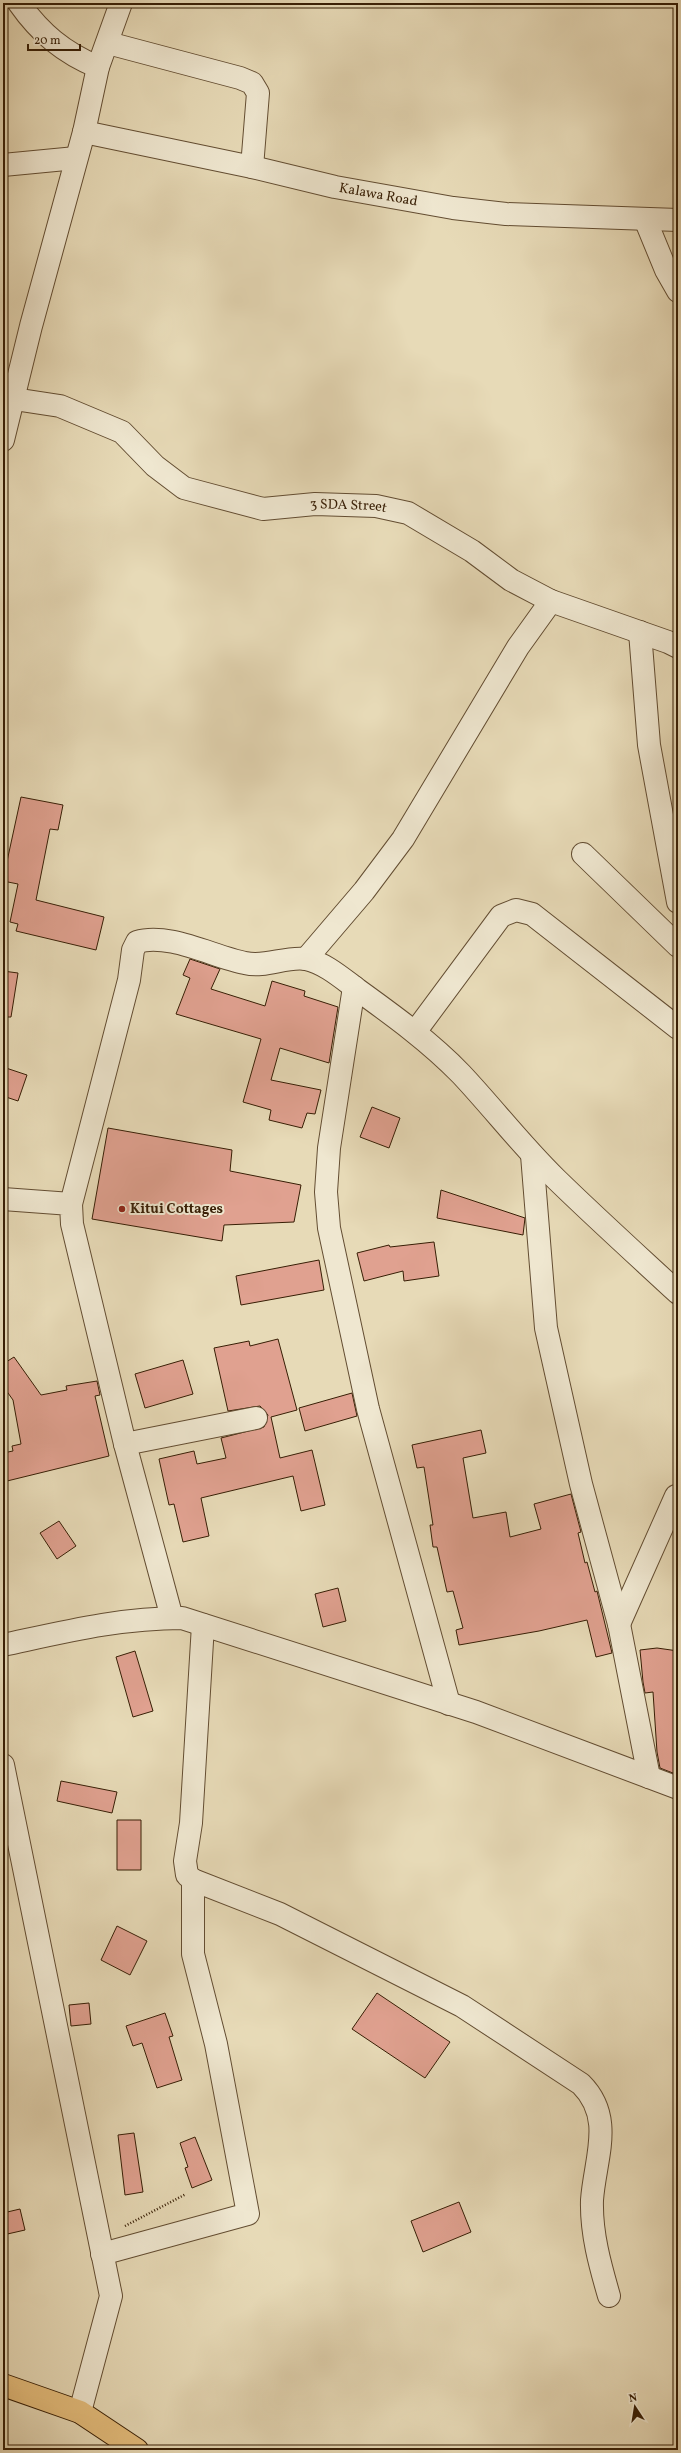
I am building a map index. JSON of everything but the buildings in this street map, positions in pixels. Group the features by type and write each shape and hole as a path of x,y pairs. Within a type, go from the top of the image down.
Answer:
{"main road":[{"path":"3,2385 80,2412 137,2450"}],"street":[{"path":"19,3 38,28 56,44 74,57 98,67"},
{"path":"3,440 31,326 62,218 76,158 84,132 98,67 122,3"},
{"path":"108,43 240,78 252,83 258,93 252,166"},
{"name":"Kalawa Road","path":"84,132 252,166 342,188 453,208 506,214 678,220"},
{"path":"3,166 76,158"},
{"path":"645,219 666,270 678,291"},
{"name":"3 SDA Street","path":"14,398 60,406 122,432 156,466 184,488 263,509 315,504 376,506 408,513 472,551 511,580 551,601 678,647"},
{"path":"306,959 364,891 403,838 518,647 551,601"},
{"path":"640,632 649,746 678,902"},
{"path":"583,854 678,946"},
{"path":"416,1032 501,916 516,910 532,914 678,1028"},
{"path":"172,1618 125,1444 72,1224 70,1204 129,980 133,950 137,942 146,940 164,940 246,963 262,965 286,960 306,959 330,969 416,1032 460,1074 532,1155 678,1293"},
{"path":"354,987 329,1148 326,1192 329,1228 368,1408 449,1704"},
{"path":"532,1155 546,1328 581,1484 619,1624 649,1777"},
{"path":"3,1199 70,1204"},
{"path":"125,1444 256,1418"},
{"path":"619,1624 676,1496"},
{"path":"3,1646 89,1626 142,1618 182,1618 449,1704 678,1788"},
{"path":"203,1625 191,1823 185,1861 187,1874 193,1880 280,1914 462,2006 581,2084 593,2095 598,2110 601,2138 592,2200 596,2251 609,2296"},
{"path":"3,1765 111,2296 80,2412"},
{"path":"101,2247 248,2214 216,2044 193,1954 193,1880"}],"path":[{"path":"101,2247 186,2194"}],"place":[{"name":"Kitui Cottages","path":"122,1209"}]}
